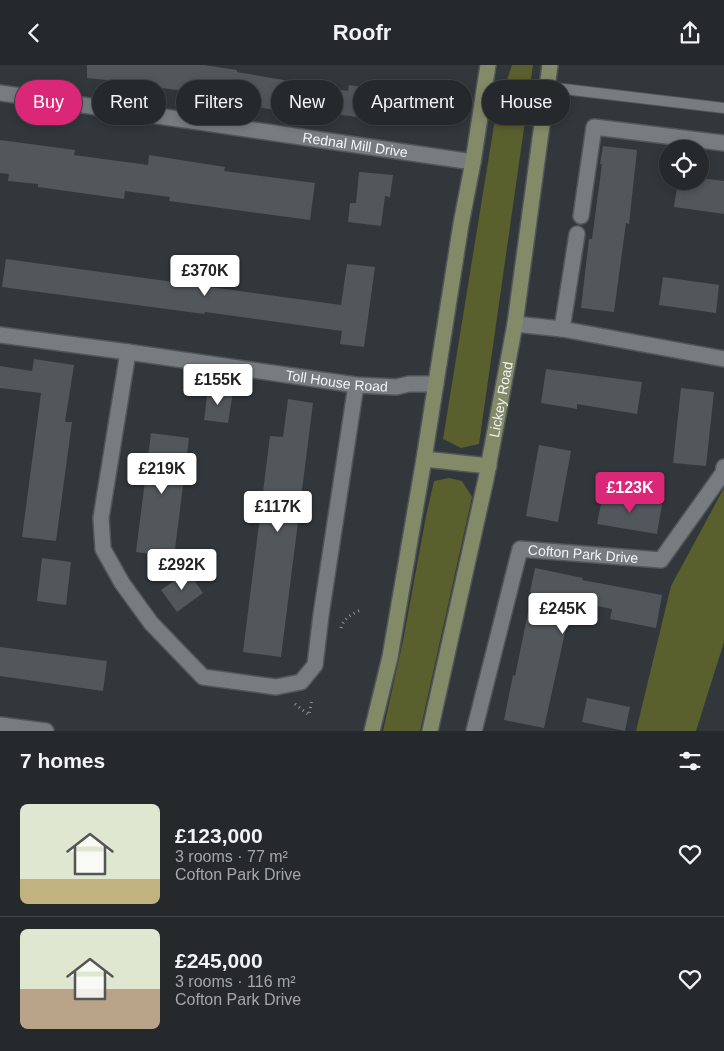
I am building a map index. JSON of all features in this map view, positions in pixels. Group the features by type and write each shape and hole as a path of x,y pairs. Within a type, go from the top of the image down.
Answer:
{"main road":[{"path":"372,731 390,657 488,65"},
{"name":"Lickey Road","path":"548,80 550,65"},
{"name":"Lickey Road","path":"430,731 489,465 515,324 542,125"},
{"path":"424,459 489,465"}],"street":[{"name":"Rednal Mill Drive","path":"0,93 473,162"},
{"path":"581,216 594,127 724,143"},
{"path":"562,329 577,234"},
{"path":"515,324 562,329 724,359"},
{"name":"Toll House Road","path":"0,335 356,385 396,387 409,383 436,384"},
{"path":"128,352 101,518 103,549 122,583 150,623 203,677 276,687 301,682 315,665 356,385"},
{"name":"Cofton Park Drive","path":"476,731 520,549 661,560 723,473 724,467"},
{"path":"0,725 46,731"}],"lane":[{"path":"570,90 724,108"}],"green space":[{"path":"512,65 533,65 531,80 507,80"},
{"path":"494,125 524,125 479,444 461,448 443,439"},
{"path":"449,478 462,481 472,497 420,731 383,731 403,641 434,481"},
{"path":"724,488 724,642 696,731 636,731 671,586"}],"building":[{"path":"87,65 203,65 284,80 271,80 271,109 261,108 261,80 176,80 176,90 166,89 166,80 107,80 87,78"},
{"path":"349,85 353,86 353,116 343,115 343,90 348,91"},
{"path":"0,140 75,150 74,155 148,165 149,155 225,167 224,171 315,183 310,220 169,201 170,197 125,191 124,199 38,187 38,184 8,181 9,174 0,173"},
{"path":"603,146 637,150 629,224 626,223 614,312 581,308 589,239 592,239"},
{"path":"359,172 393,175 390,197 385,196 381,226 348,222 350,203 356,203"},
{"path":"709,179 724,181 724,214 674,207 677,190 709,190"},
{"path":"6,259 341,305 347,264 375,267 364,347 340,344 342,331 2,287"},
{"path":"663,277 719,285 716,313 659,305"},
{"path":"34,359 74,365 65,422 72,422 56,541 22,537 41,393 0,388 0,366 32,371"},
{"path":"546,369 642,382 637,414 577,404 577,409 541,403"},
{"path":"681,388 714,392 706,466 673,463"},
{"path":"208,389 233,392 228,423 204,420"},
{"path":"288,399 313,403 281,657 243,652 270,436 283,437"},
{"path":"151,433 189,438 174,557 136,552"},
{"path":"539,445 571,451 558,522 526,516"},
{"path":"603,494 662,504 657,534 597,524"},
{"path":"42,558 71,562 66,605 37,601"},
{"path":"535,568 583,578 582,580 662,595 656,628 610,619 612,609 572,601 544,728 504,720 532,593 530,592"},
{"path":"188,571 203,593 177,612 161,590"},
{"path":"0,647 107,661 103,691 0,676"},
{"path":"587,698 630,707 625,731 582,722"}]}
